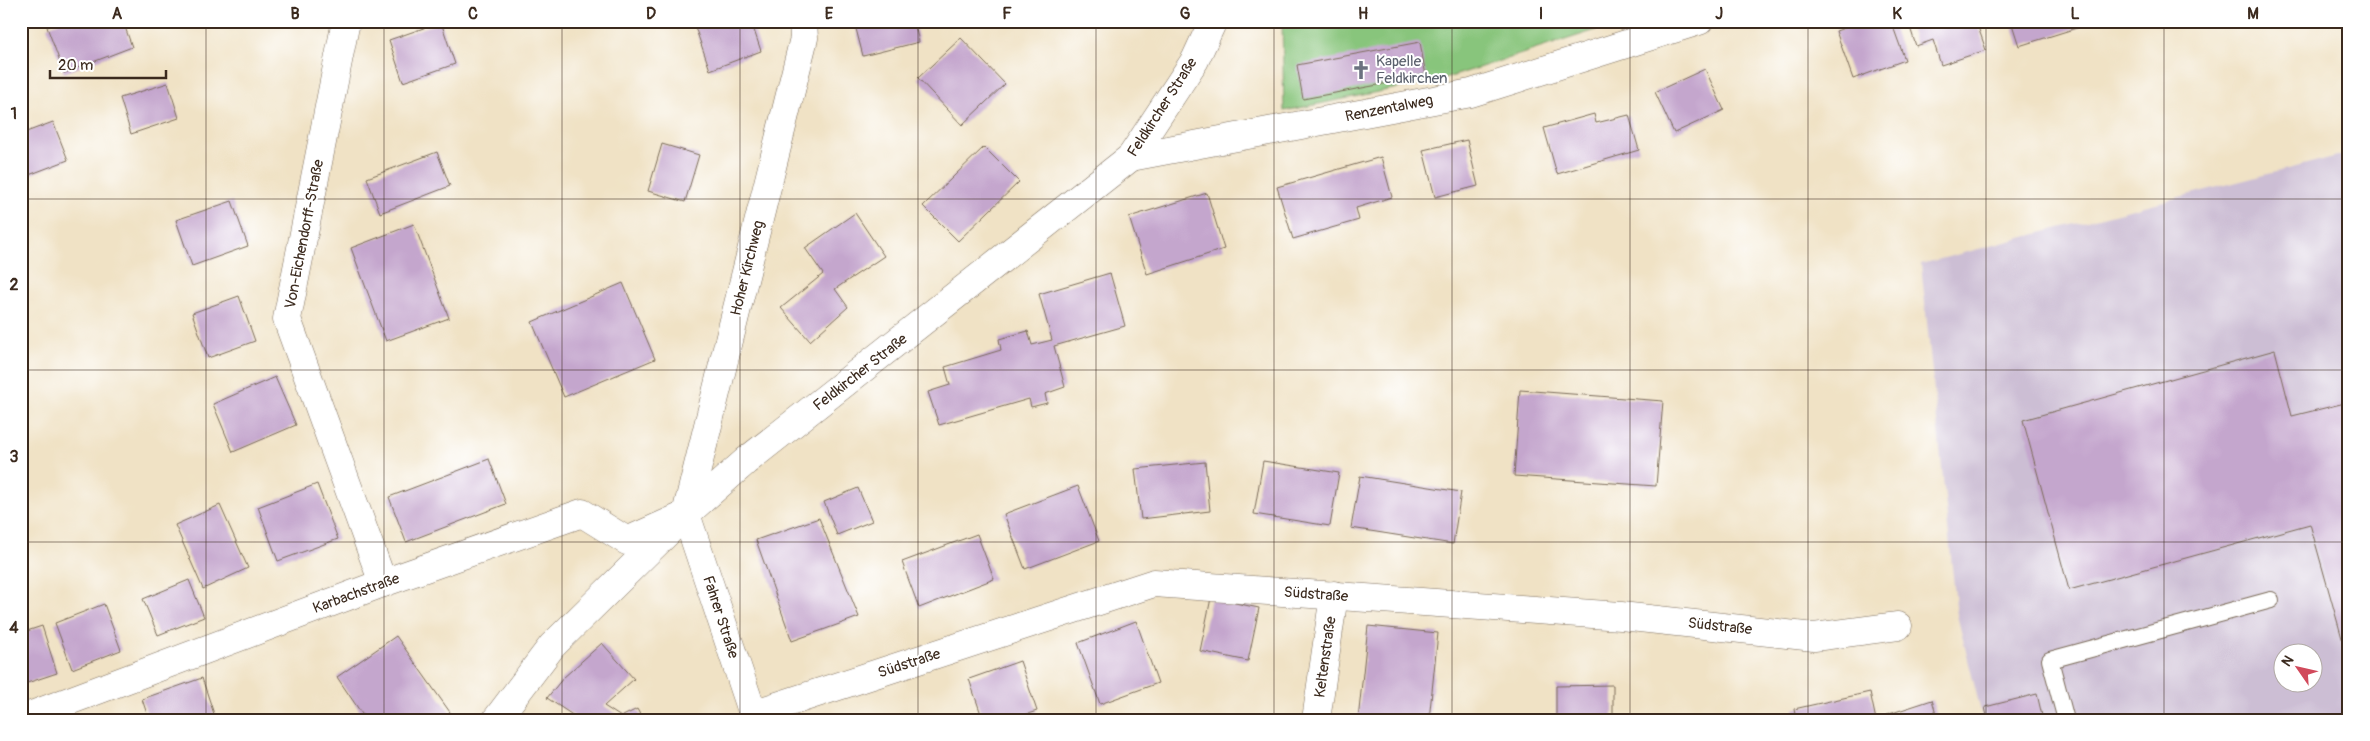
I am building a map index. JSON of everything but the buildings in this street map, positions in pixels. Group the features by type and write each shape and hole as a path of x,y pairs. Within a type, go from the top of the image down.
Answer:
{"street":[{"name":"Von-Eichendorff-Straße","path":"346,21 287,319 383,583"},
{"name":"Hoher Kirchweg","path":"686,514 804,38 803,21"},
{"name":"Feldkircher Straße","path":"496,720 552,646 686,514 754,455 1131,158 1194,60 1213,21"},
{"name":"Renzentalweg","path":"1131,158 1471,93 1699,21"},
{"name":"Karbachstraße","path":"21,720 383,583 582,513 627,541 686,514"},
{"name":"Fahrer Straße","path":"686,514 754,717"},
{"name":"Südstraße","path":"754,717 1154,583 1621,616 1814,637 1898,626"},
{"name":"Keltenstraße","path":"1316,720 1334,595"}],"lane":[{"path":"2066,720 2050,660 2271,600"}],"shaded area":[{"path":"2349,153 2349,720 1983,720 1957,615 1921,264"}],"green space":[{"path":"1282,21 1624,21 1447,78 1284,111"}],"place":[{"name":"Kapelle Feldkirchen","path":"1361,70"}]}
